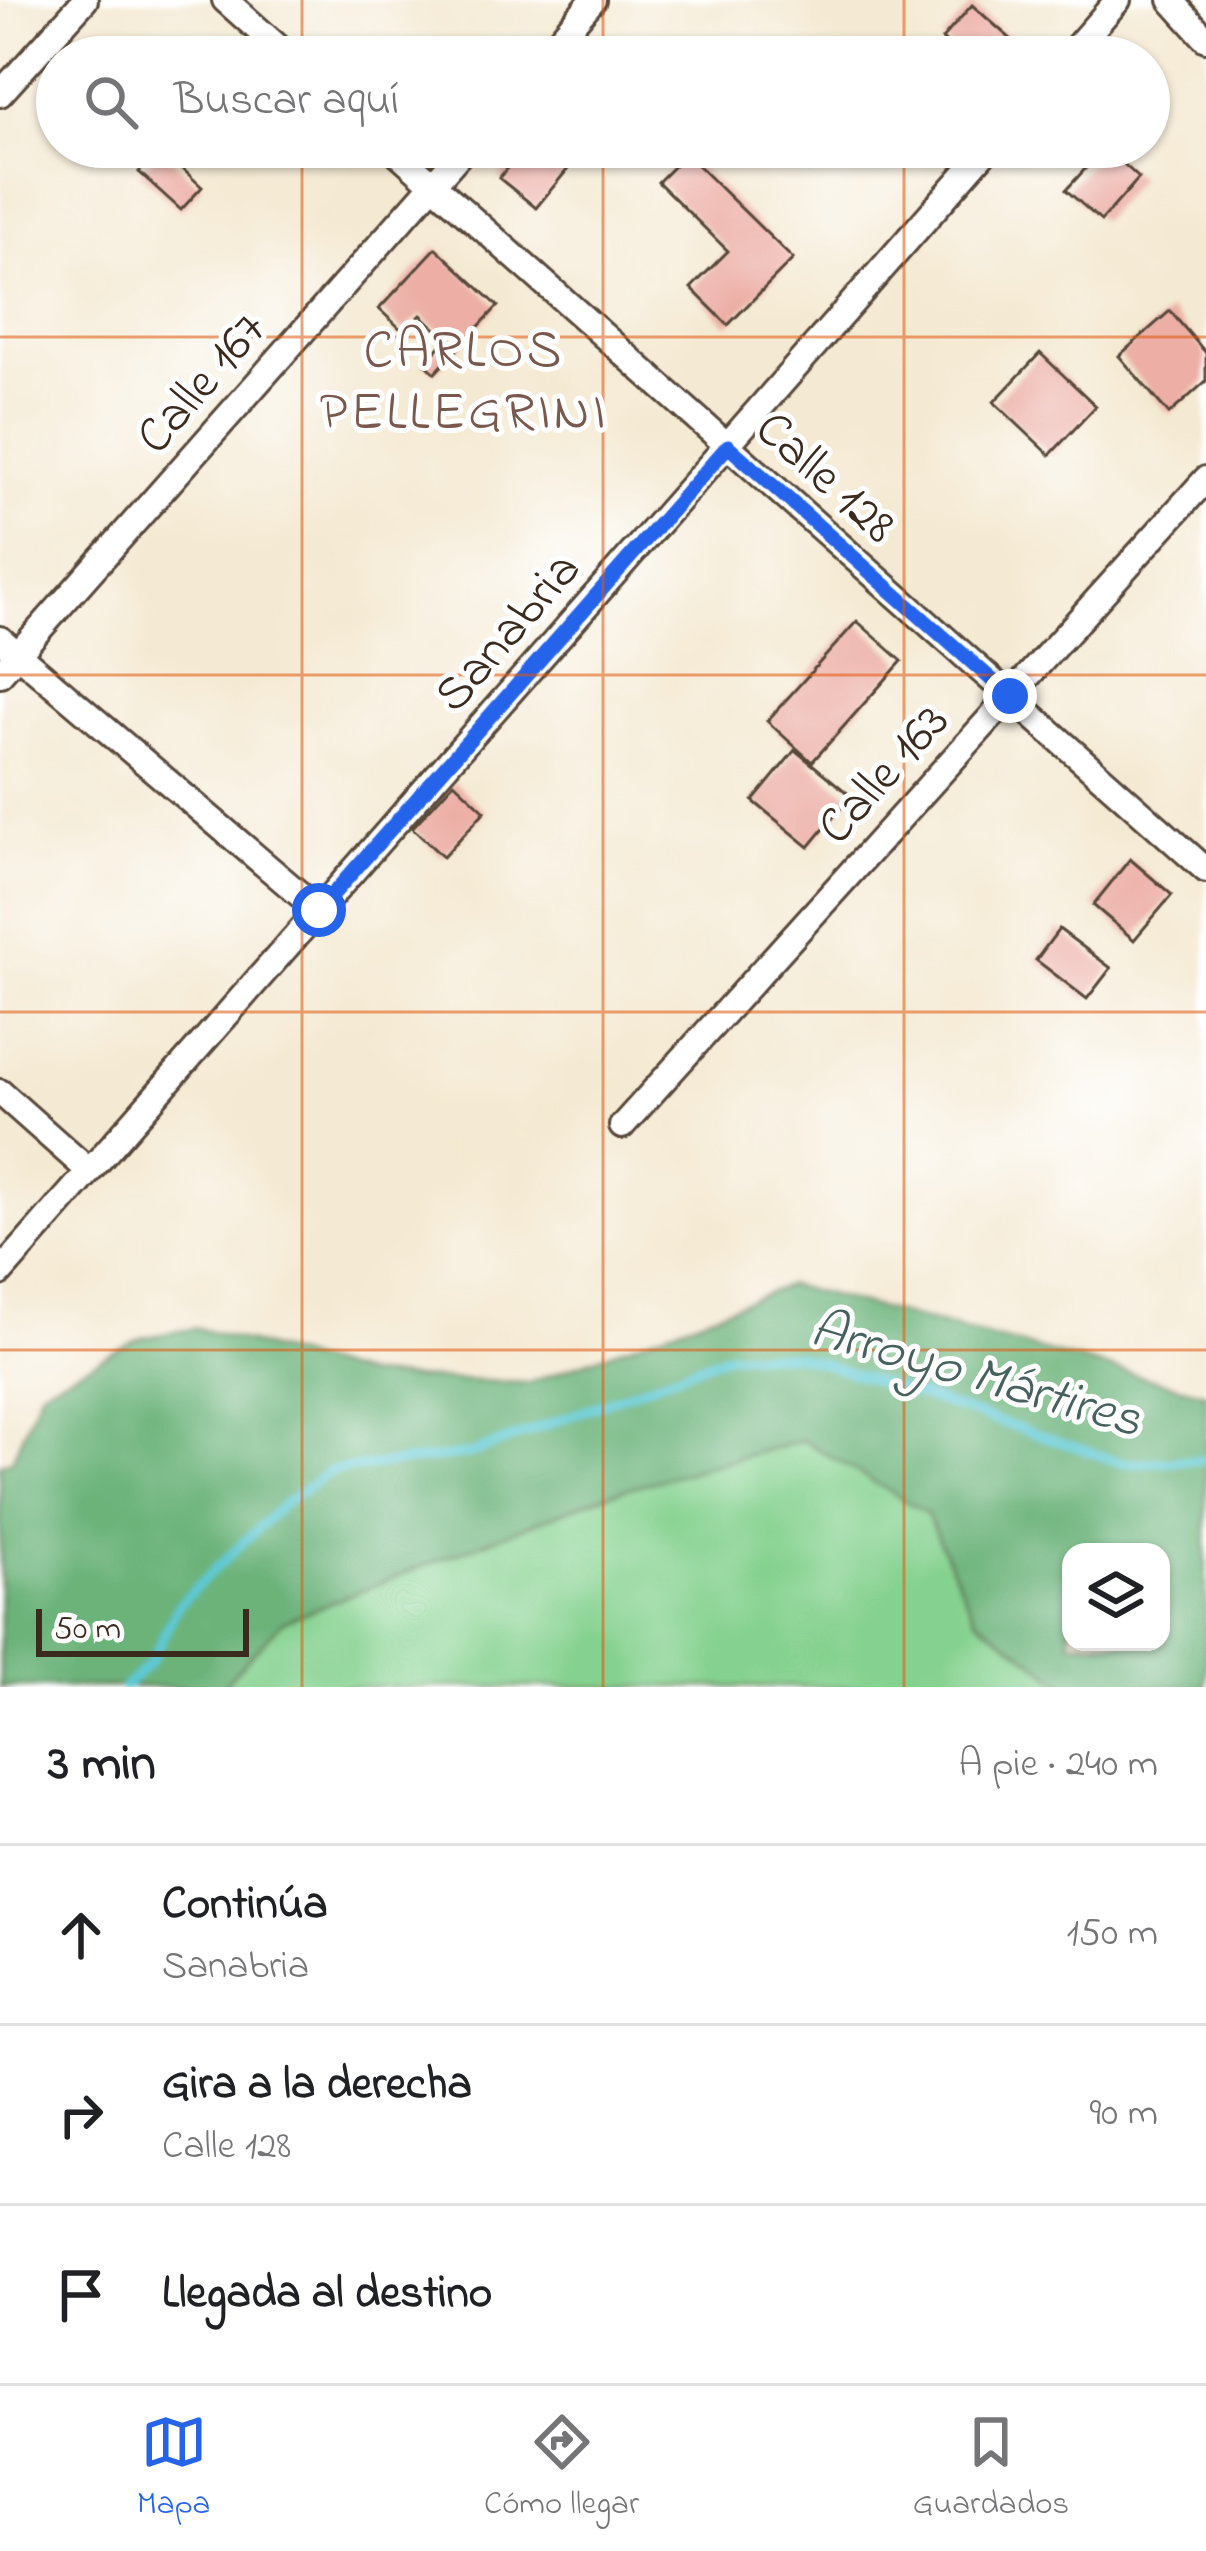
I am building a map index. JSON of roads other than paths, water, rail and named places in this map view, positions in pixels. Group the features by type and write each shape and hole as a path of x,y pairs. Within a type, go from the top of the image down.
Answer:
{"street":[{"path":"52,36 85,0"},
{"path":"225,0 265,36"},
{"path":"562,36 593,0"},
{"path":"1086,36 1118,0"},
{"path":"1171,0 1206,39"},
{"path":"0,94 36,54"},
{"name":"Calle 128","path":"415,168 1206,870"},
{"name":"Calle 167","path":"0,674 9,647 447,168"},
{"name":"Sanabria","path":"0,1273 971,168"},
{"name":"Calle 163","path":"622,1126 1206,478"},
{"path":"9,647 319,910"},
{"path":"0,1092 89,1172"}],"waterway":[{"name":"Arroyo Mártires","path":"124,1687 150,1663 179,1604 282,1505 331,1471 472,1454 729,1354 797,1355 1123,1463 1206,1460"}],"district":[{"name":"CARLOS PELLEGRINI","path":"464,378"}]}
